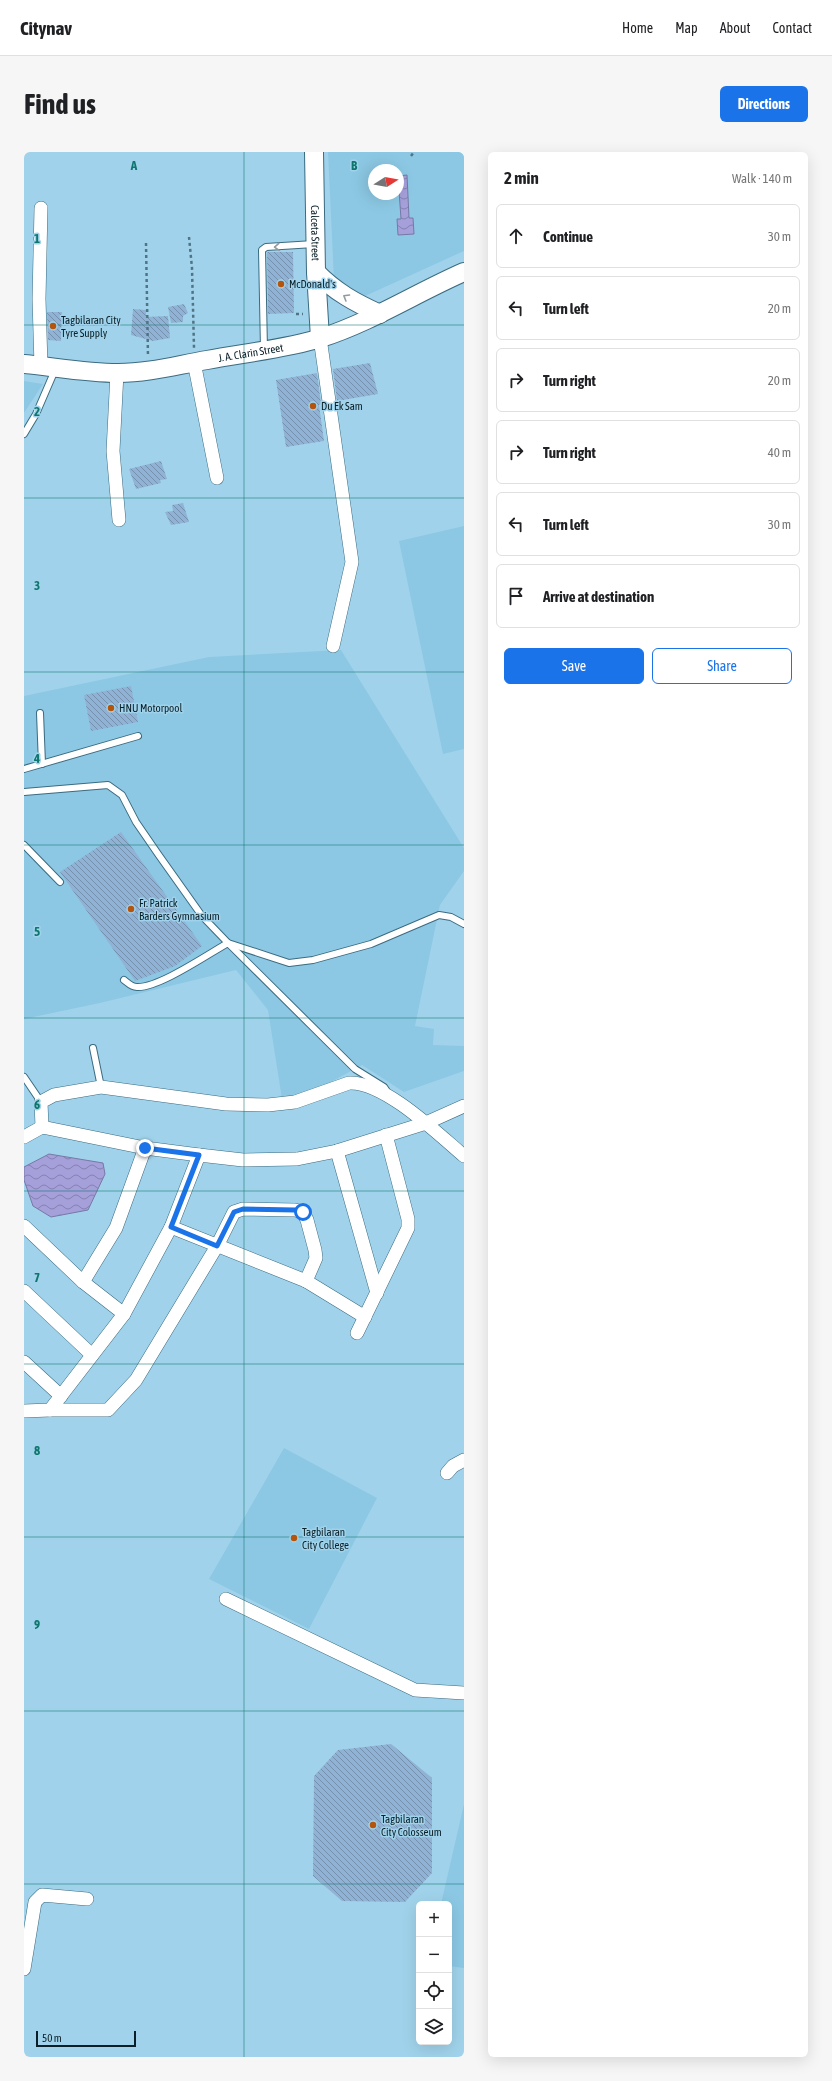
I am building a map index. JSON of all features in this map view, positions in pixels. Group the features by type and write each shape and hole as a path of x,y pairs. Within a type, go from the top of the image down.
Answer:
{"main road":[{"name":"Calceta Street","path":"314,152 316,272 320,338"},
{"path":"316,272 329,286 341,295 380,314"},
{"name":"J. A. Clarin Street","path":"40,366 117,373 148,372 320,338 380,314 427,289 464,272"}],"street":[{"path":"40,208 40,366"},
{"path":"320,338 352,562 333,646"},
{"path":"194,362 217,478"},
{"path":"117,373 113,451 119,520"},
{"path":"42,1127 41,1102 54,1095 101,1087 226,1104 268,1105 295,1102 349,1083 358,1082 390,1097 426,1123 464,1156"},
{"path":"24,1137 42,1127 145,1148 199,1155 243,1160 297,1160 337,1151 386,1136 426,1123 464,1106"},
{"path":"357,1332 408,1228 408,1219 386,1136"},
{"path":"83,1282 116,1228 145,1148"},
{"path":"337,1151 377,1293"},
{"path":"50,1410 124,1314 171,1227 199,1155"},
{"path":"24,1411 108,1410 136,1380 217,1246 234,1212 243,1209 295,1210 303,1212 307,1220 316,1258 306,1281"},
{"path":"24,1226 83,1282 124,1314"},
{"path":"171,1227 306,1281 365,1317"},
{"path":"24,1291 92,1355"},
{"path":"24,1362 61,1396"},
{"path":"448,1473 453,1466 464,1460"},
{"path":"226,1599 415,1690 464,1693"},
{"path":"24,1969 35,1902 42,1895 87,1899"}],"lane":[{"path":"264,350 262,250 266,248 316,244"},
{"path":"24,434 36,414 40,366"},
{"path":"40,713 42,764"},
{"path":"24,769 138,736"},
{"path":"24,792 108,785 122,795 136,822 202,916 355,1069 384,1087 390,1097"},
{"path":"24,845 60,882"},
{"path":"124,980 132,986 144,986 165,979 228,943 289,963 312,960 364,946 439,915 451,917 464,924"},
{"path":"93,1048 101,1087"},
{"path":"24,1077 41,1102"}],"path":[{"path":"411,156 414,152"},
{"path":"189,237 194,362"},
{"path":"146,243 148,372"}],"shaded area":[{"path":"328,152 464,152 464,251 363,297 334,280"},
{"path":"24,381 43,384 24,413"},
{"path":"464,526 464,749 443,754 399,541"},
{"path":"341,650 464,848 464,871 440,905 415,1026 434,1029 433,1045 464,1046 464,1071 404,1092 362,1065 311,1093 282,1099 268,1010 236,970 100,1003 24,1019 24,696 209,657"},
{"name":"Tagbilaran City College","path":"284,1448 377,1498 309,1629 209,1579"},
{"path":"464,1804 464,1968 452,1966 452,1901 442,1901"}],"water":[{"path":"404,175 407,175 409,218 413,218 414,234 398,235 397,219 401,219 400,200 404,200"},
{"path":"49,1154 103,1163 105,1174 88,1210 51,1217 33,1206 24,1180 24,1167"}],"building":[{"path":"267,252 293,252 294,313 268,314"},
{"path":"184,304 188,313 183,316 183,322 171,323 168,307"},
{"path":"133,309 146,310 146,317 168,316 170,338 153,341 131,335"},
{"name":"Tagbilaran City Tyre Supply","path":"47,312 62,312 61,341 48,340"},
{"path":"370,363 378,394 337,401 333,369"},
{"path":"317,373 321,404 319,405 324,441 286,447 276,380"},
{"path":"161,461 167,479 160,480 161,483 136,489 129,469"},
{"path":"183,503 189,522 171,525 165,512 173,511 172,505"},
{"name":"HNU Motorpool","path":"131,686 138,722 91,731 84,695"},
{"name":"Fr. Patrick Barders Gymnasium","path":"121,832 202,946 175,966 135,981 60,872"},
{"name":"Tagbilaran City Colosseum","path":"391,1744 432,1778 432,1873 405,1902 342,1901 313,1876 314,1776 338,1750"}],"place":[{"name":"McDonald's","path":"281,284"},
{"name":"Tagbilaran City Tyre Supply","path":"53,326"},
{"name":"Du Ek Sam","path":"313,406"},
{"name":"HNU Motorpool","path":"111,708"},
{"name":"Fr. Patrick Barders Gymnasium","path":"131,909"},
{"name":"Tagbilaran City College","path":"294,1538"},
{"name":"Tagbilaran City Colosseum","path":"373,1825"}],"route":[{"path":"145,1148 199,1155 171,1227 217,1246 228,1220 234,1212 243,1209 295,1210 303,1212"}]}
